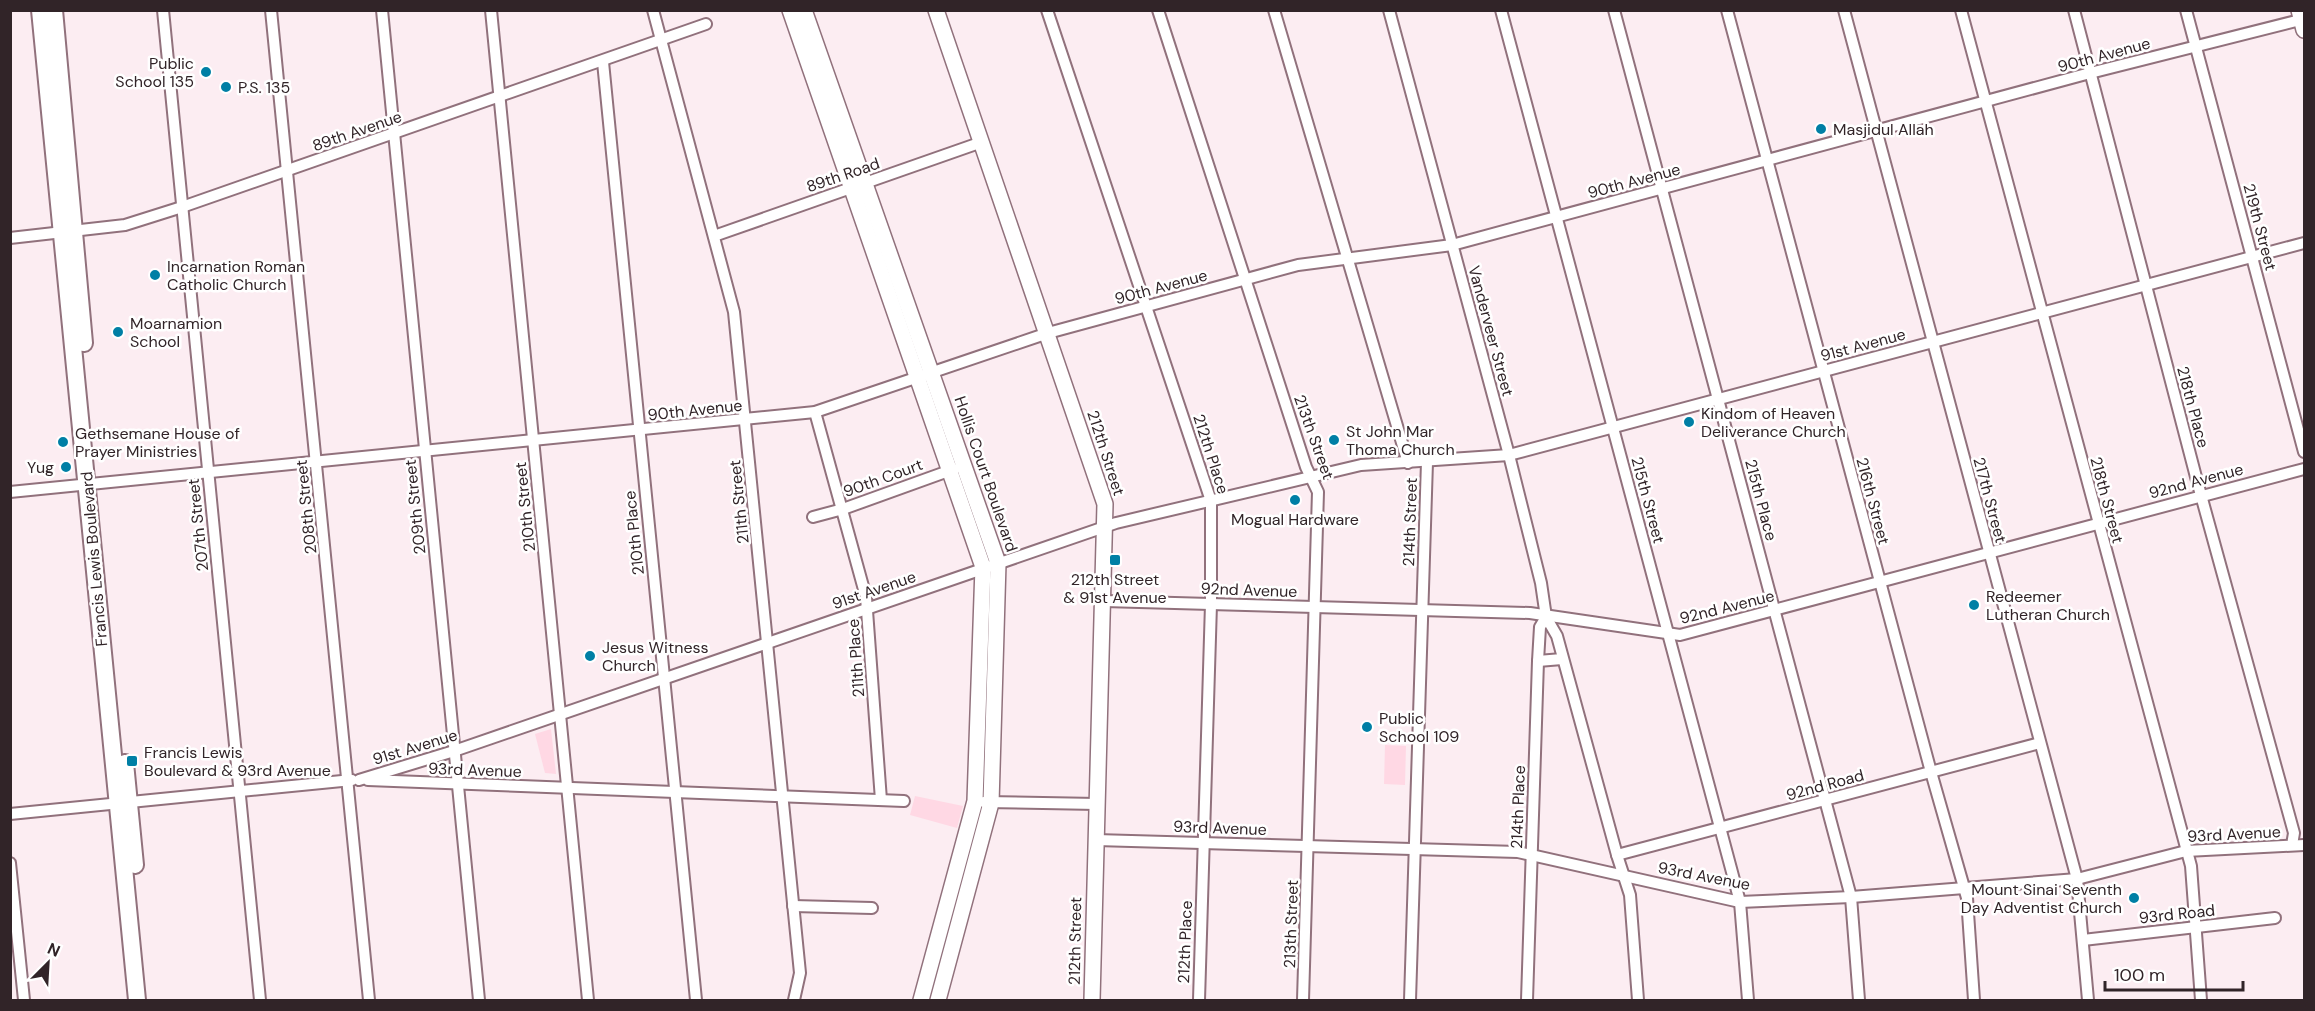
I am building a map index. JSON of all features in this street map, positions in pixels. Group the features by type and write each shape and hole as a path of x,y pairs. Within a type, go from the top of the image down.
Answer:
{"main road":[{"name":"Francis Lewis Boulevard","path":"40,10 68,232 123,802 137,1000"},
{"name":"Francis Lewis Boulevard","path":"54,10 68,232"},
{"name":"Hollis Court Boulevard","path":"790,10 814,61 901,309 917,379 956,468 990,565 983,802 970,882 938,1000"},
{"name":"Hollis Court Boulevard","path":"804,10 814,61"},
{"name":"212th Street","path":"936,10 1105,504 1092,1000"},
{"name":"Hollis Court Boulevard","path":"901,309 932,373 956,468"},
{"name":"Francis Lewis Boulevard","path":"123,802 148,1000"},
{"name":"Hollis Court Boulevard","path":"921,1000 953,879 983,802"},
{"path":"953,879 970,882"},
{"path":"930,960 948,965"}],"street":[{"name":"207th Street","path":"163,10 260,1000"},
{"name":"208th Street","path":"271,10 316,462 353,780 369,1000"},
{"name":"209th Street","path":"382,10 479,1000"},
{"name":"210th Street","path":"491,10 588,1000"},
{"name":"211th Street","path":"652,10 734,312 800,974 794,1000"},
{"name":"212th Place","path":"1047,10 1211,501 1211,604 1198,1000"},
{"name":"213th Street","path":"1158,10 1306,467 1318,492 1303,1000"},
{"name":"214th Street","path":"1274,10 1408,462 1427,462 1410,1000"},
{"name":"Vanderveer Street","path":"1389,10 1509,455 1542,583 1546,617 1557,636 1630,895 1638,1000"},
{"name":"215th Street","path":"1502,10 1740,902 1748,1000"},
{"name":"215th Place","path":"1614,10 1851,897 1860,1000"},
{"name":"216th Street","path":"1727,10 1930,772 1967,898 1974,1000"},
{"name":"217th Street","path":"1844,10 2077,879 2088,1000"},
{"name":"218th Street","path":"1961,10 2186,851 2192,876 2201,1000"},
{"name":"218th Place","path":"2074,10 2145,285 2293,832 2292,845"},
{"name":"219th Street","path":"2186,10 2304,452"},
{"name":"90th Avenue","path":"10,492 815,412 1048,333 1298,264 1452,245 1986,103 2090,73 2303,20"},
{"name":"89th Avenue","path":"10,238 124,225 603,62 706,24"},
{"name":"210th Place","path":"603,62 696,1000"},
{"name":"89th Road","path":"714,236 982,142"},
{"name":"91st Avenue","path":"1427,462 1509,455 2304,243"},
{"name":"211th Place","path":"815,412 868,608 881,800"},
{"name":"91st Avenue","path":"353,780 454,751 1106,526 1361,465 1408,462"},
{"name":"90th Court","path":"813,517 843,509 956,468"},
{"name":"92nd Avenue","path":"1104,601 1530,613 1680,635 2304,469"},
{"name":"214th Place","path":"1527,1000 1538,661 1540,627 1546,617"},
{"path":"1538,661 1562,659"},
{"name":"92nd Road","path":"1617,855 2040,743"},
{"name":"93rd Avenue","path":"10,813 353,780 904,801"},
{"path":"983,802 1097,804"},
{"name":"93rd Avenue","path":"1096,840 1518,852 1740,902 1851,897 2077,879 2186,851 2304,845"},
{"path":"10,863 24,1000"},
{"path":"793,906 872,908"},
{"name":"93rd Road","path":"2083,940 2275,918"}],"shaded area":[{"path":"551,729 556,774 545,773 535,734"},
{"path":"1385,745 1406,746 1405,785 1384,784"},
{"path":"915,796 963,806 957,828 910,815"}],"place":[{"name":"Public School 135","path":"206,72"},
{"name":"P.S. 135","path":"226,87"},
{"name":"Masjidul Allah","path":"1821,129"},
{"name":"Incarnation Roman Catholic Church","path":"155,275"},
{"name":"Moarnamion School","path":"118,332"},
{"name":"Kindom of Heaven Deliverance Church","path":"1689,422"},
{"name":"St John Mar Thoma Church","path":"1334,440"},
{"name":"Gethsemane House of Prayer Ministries","path":"63,442"},
{"name":"Yug","path":"66,467"},
{"name":"Mogual Hardware","path":"1295,500"},
{"name":"212th Street & 91st Avenue","path":"1115,560"},
{"name":"Redeemer Lutheran Church","path":"1974,605"},
{"name":"Jesus Witness Church","path":"590,656"},
{"name":"Public School 109","path":"1367,727"},
{"name":"Francis Lewis Boulevard & 93rd Avenue","path":"132,761"},
{"name":"Mount Sinai Seventh Day Adventist Church","path":"2134,898"}]}
